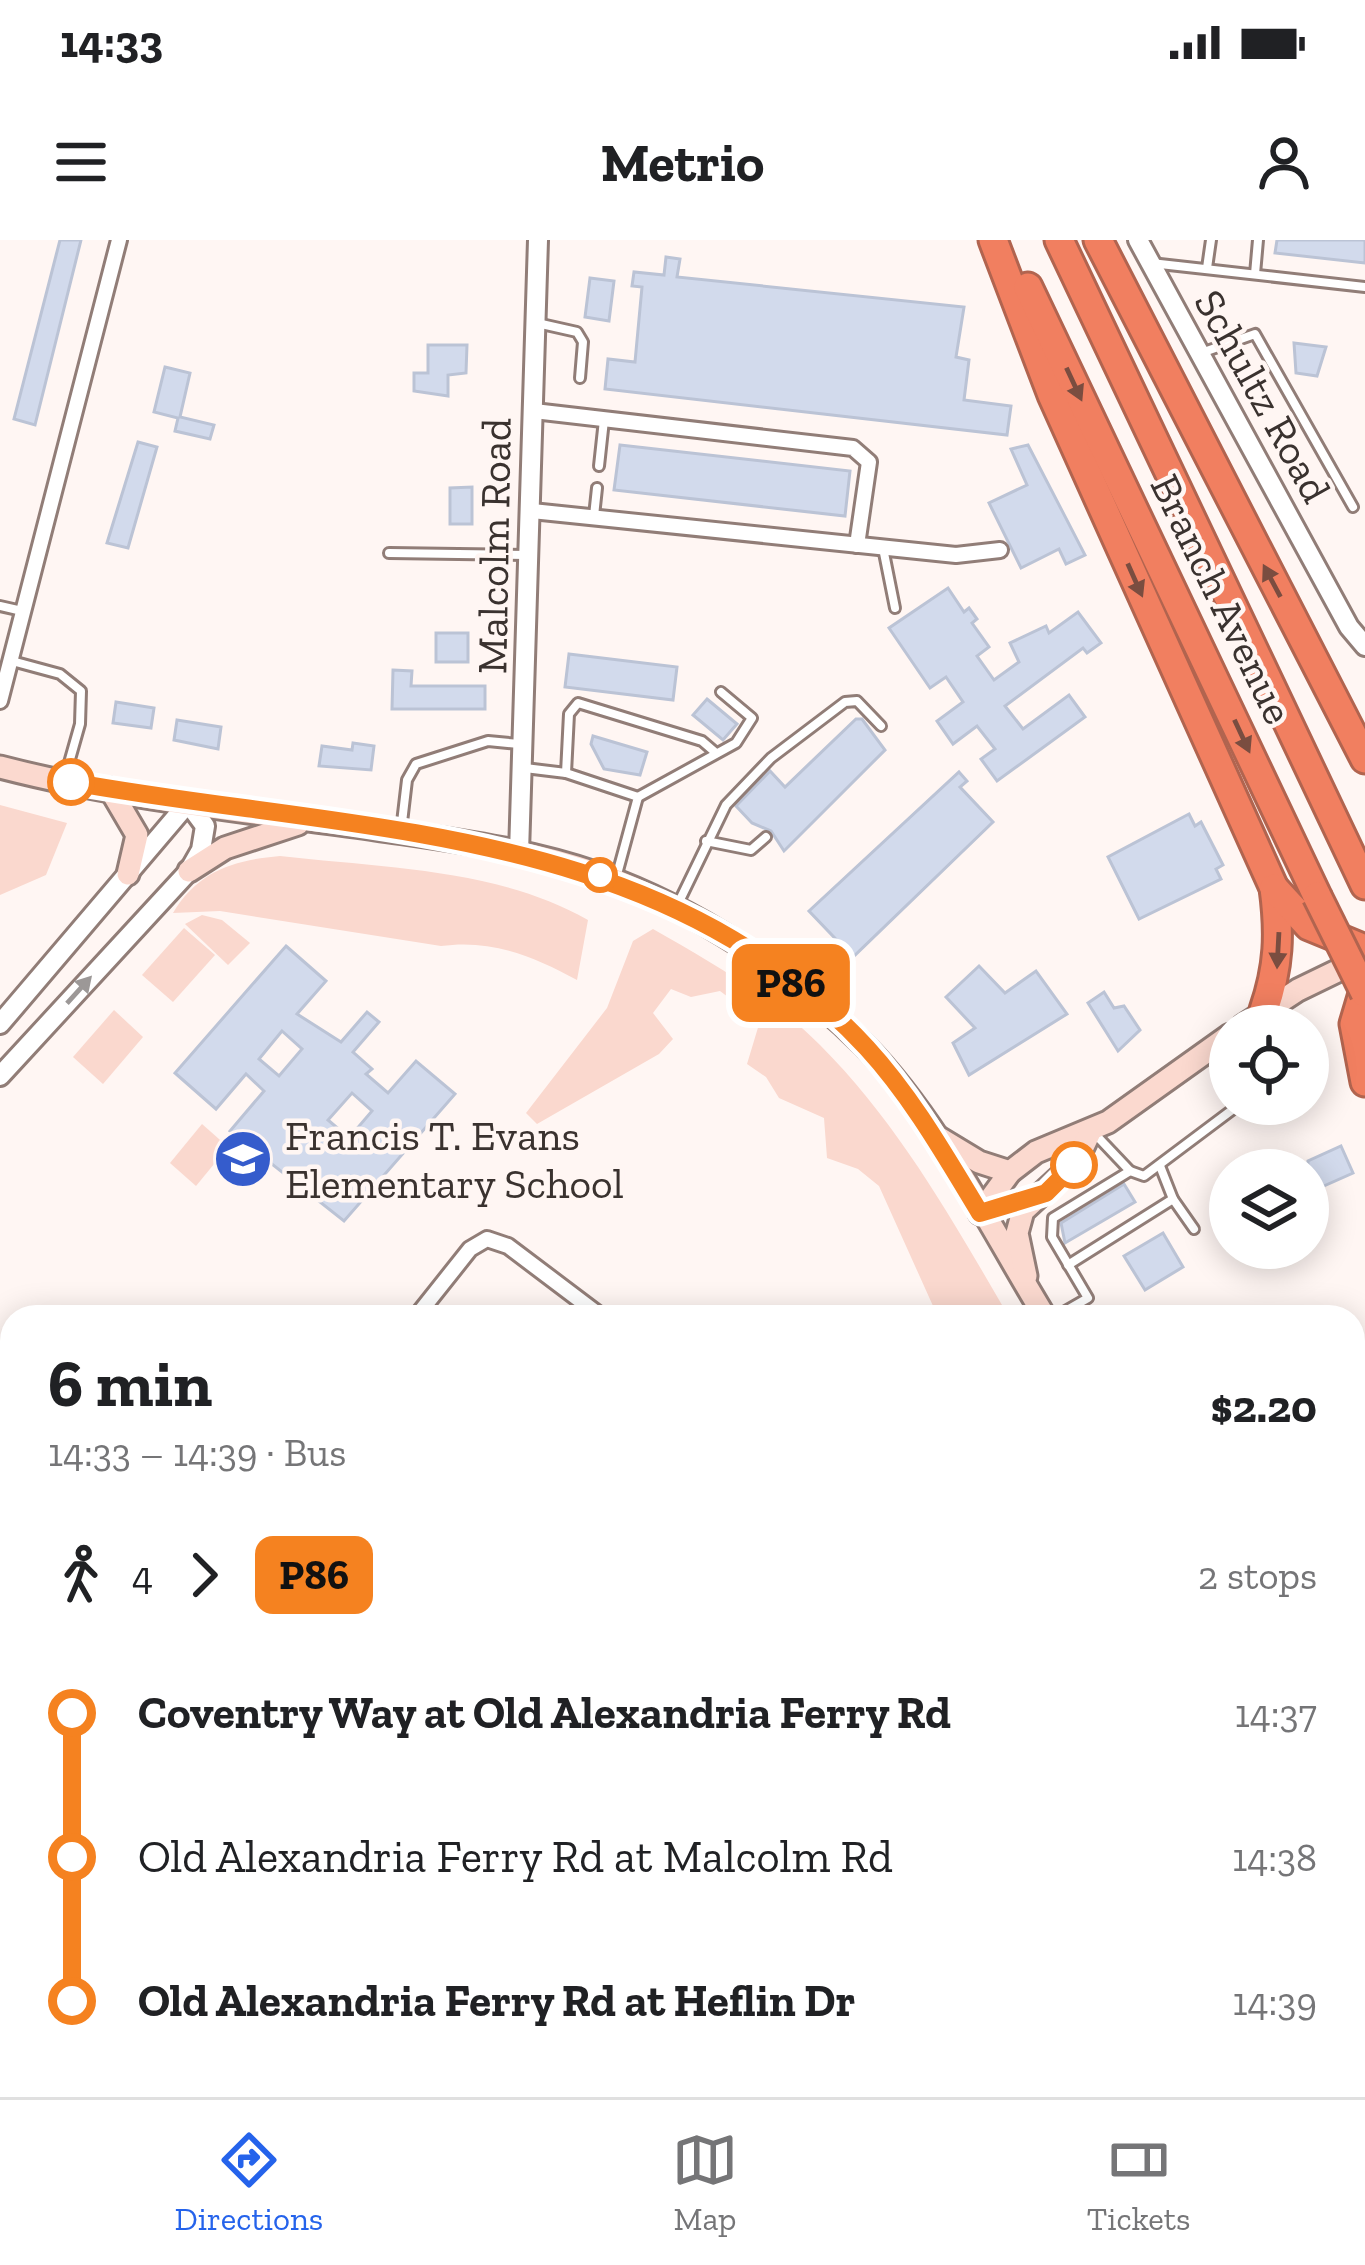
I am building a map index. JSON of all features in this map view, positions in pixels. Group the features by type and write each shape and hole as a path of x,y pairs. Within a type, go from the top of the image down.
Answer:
{"highway":[{"path":"993,240 1052,395 1274,888 1280,934 1276,974 1260,1005"},
{"name":"Branch Avenue","path":"1006,240 1365,990"},
{"name":"Branch Avenue","path":"1059,240 1361,876"},
{"path":"1098,240 1365,759"},
{"path":"1274,888 1309,926 1365,953"},
{"path":"1365,990 1354,1024 1365,1082"}],"main road":[{"path":"0,767 188,803 519,853 615,881 675,909 780,974 866,1047 931,1132 1038,1305"},
{"path":"110,789 136,835 128,874"},
{"path":"189,871 225,848 312,820"},
{"path":"1275,1005 1365,953"},
{"path":"980,1213 1010,1172 1036,1152 1091,1130 1209,1049"},
{"path":"1027,1288 1017,1233 1023,1211 1076,1162 1091,1130"},
{"path":"931,1132 979,1162 1010,1172"},
{"path":"980,1213 1046,1193"}],"street":[{"path":"0,701 119,240"},
{"name":"Malcolm Road","path":"519,853 526,744 538,240"},
{"name":"Schultz Road","path":"1138,240 1349,627 1365,646"},
{"path":"534,411 853,448 868,461 857,545"},
{"path":"532,511 883,548 979,555 1000,550"},
{"path":"0,1024 188,803 205,826 201,850 189,871 0,1076"},
{"path":"426,1305 470,1249 488,1238 508,1246 586,1305"}],"lane":[{"path":"1207,268 1211,240"},
{"path":"1255,274 1258,240"},
{"path":"1150,263 1365,286"},
{"path":"536,322 578,332 583,341 580,378"},
{"path":"1199,354 1255,334 1353,507"},
{"path":"599,466 604,418"},
{"path":"594,517 597,488"},
{"path":"883,548 895,608"},
{"path":"389,553 530,555"},
{"path":"0,606 23,611"},
{"path":"10,661 60,674 80,691 80,724 64,781"},
{"path":"615,881 638,797 736,742 752,718 721,692"},
{"path":"675,909 726,805 771,758 845,702 857,700 881,726"},
{"path":"566,773 568,713 578,703 703,740 716,753"},
{"path":"400,833 406,780 416,764 488,740 526,744"},
{"path":"525,768 566,773 638,797"},
{"path":"706,841 752,850 766,837"},
{"path":"1091,1130 1130,1171 1144,1176 1213,1125"},
{"path":"1160,1166 1194,1229"},
{"path":"1076,1305 1088,1298 1052,1237 1053,1218 1130,1171"},
{"path":"1068,1265 1174,1199"}],"shaded area":[{"path":"0,805 67,823 46,875 0,895"},
{"path":"280,856 438,873 553,903 588,920 577,980 494,947 441,946 220,911 173,913 194,887 219,870"},
{"path":"202,915 222,920 250,943 228,965 185,924"},
{"path":"184,928 215,955 173,1002 142,975"},
{"path":"653,929 761,996 820,1045 875,1107 923,1175 1002,1305 933,1305 879,1186 858,1169 827,1158 824,1118 779,1098 766,1077 747,1064 760,1021 720,991 691,997 671,989 653,1013 673,1039 659,1054 537,1124 526,1113 607,1008 633,941"},
{"path":"114,1010 143,1037 103,1084 73,1057"},
{"path":"202,1124 228,1147 196,1186 170,1163"}],"building":[{"path":"60,240 81,240 35,425 14,419"},
{"path":"1277,240 1365,240 1365,263 1275,253"},
{"path":"666,257 680,259 677,277 964,307 956,357 969,360 964,400 1011,406 1007,435 605,389 608,359 635,362 642,287 632,286 634,272 664,275"},
{"path":"590,278 614,281 609,321 585,317"},
{"path":"1294,343 1326,347 1317,376 1296,373"},
{"path":"428,345 467,345 466,373 448,375 448,396 414,391 414,373 428,373"},
{"path":"165,367 190,373 180,417 214,425 210,439 175,431 178,418 154,412"},
{"path":"138,442 157,447 128,548 107,543"},
{"path":"620,445 850,471 845,516 614,490"},
{"path":"1028,445 1085,555 1066,564 1059,549 1021,568 989,503 1027,485 1011,449"},
{"path":"472,487 472,524 450,524 450,488"},
{"path":"948,588 964,612 969,608 977,619 972,623 989,647 977,656 994,680 1019,662 1010,643 1046,626 1049,633 1078,612 1101,643 1087,653 1083,648 1005,706 1023,729 1069,695 1085,717 997,781 981,759 995,749 977,726 953,744 937,721 963,702 946,677 930,688 889,628"},
{"path":"436,633 468,633 468,662 436,662"},
{"path":"569,654 677,667 673,700 565,687"},
{"path":"393,670 412,671 411,686 485,686 485,709 392,709"},
{"path":"707,699 737,724 723,740 693,715"},
{"path":"116,702 154,708 151,728 113,723"},
{"path":"856,719 862,719 885,750 784,851 771,831 752,823 736,806 770,771 785,787"},
{"path":"177,720 221,727 218,749 174,740"},
{"path":"593,736 647,752 640,775 604,769 591,744"},
{"path":"353,743 374,746 371,770 319,766 322,746 352,750"},
{"path":"959,772 967,781 960,787 993,822 853,957 809,911"},
{"path":"1189,814 1195,826 1201,822 1223,865 1216,869 1221,879 1139,919 1108,857"},
{"path":"286,946 326,981 297,1014 341,1042 367,1012 379,1022 353,1052 372,1069 366,1074 388,1093 416,1061 455,1094 344,1221 230,1131 264,1091 246,1074 216,1109 175,1073","holes":["282,1031 302,1049 279,1076 259,1059","352,1093 372,1111 349,1138 328,1120"]},
{"path":"979,966 1005,993 1036,971 1067,1014 969,1075 953,1043 975,1028 946,997"},
{"path":"1104,992 1114,1008 1124,1006 1140,1030 1118,1051 1088,1003"},
{"path":"1341,1146 1353,1173 1329,1184 1329,1151"},
{"path":"1124,1184 1135,1202 1065,1243 1061,1223"},
{"path":"1163,1233 1183,1267 1145,1290 1124,1256"}],"bus line":[{"name":"P86","path":"71,782 491,847 598,874 689,916 751,954 866,1047 931,1132 980,1213 1046,1193 1074,1165"}],"place":[{"name":"Francis T. Evans Elementary School","path":"243,1159"}]}
